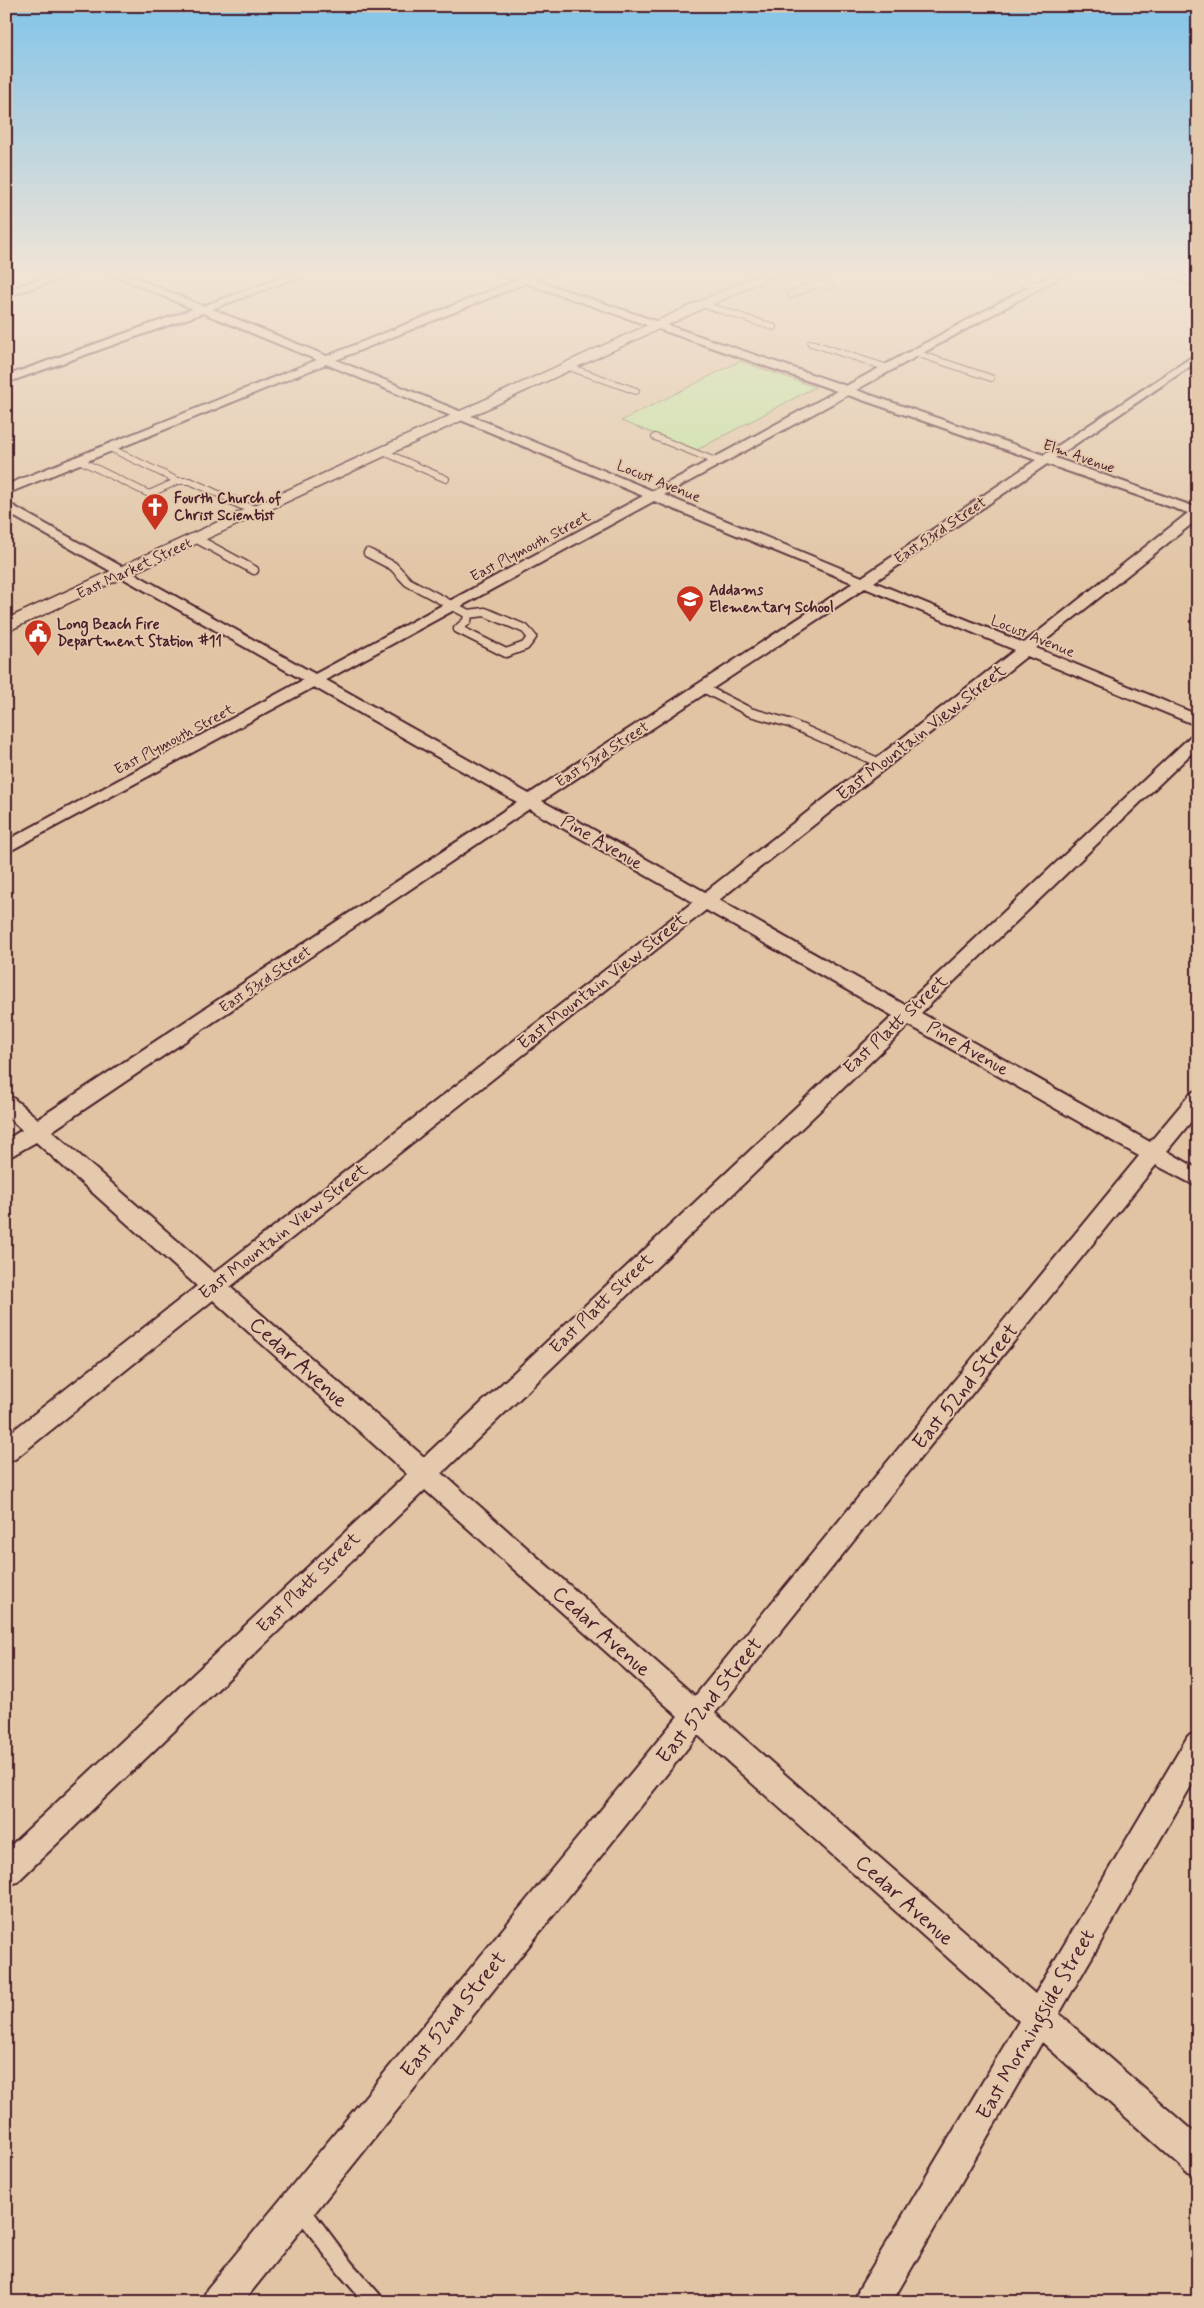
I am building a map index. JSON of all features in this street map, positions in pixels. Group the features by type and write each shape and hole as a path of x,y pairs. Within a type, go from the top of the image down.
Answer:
{"street":[{"path":"6,490 283,378"},
{"name":"Locust Avenue","path":"368,378 1198,721"},
{"name":"East Market Street","path":"6,626 546,378"},
{"name":"Elm Avenue","path":"808,378 1198,512"},
{"name":"East Plymouth Street","path":"8,845 656,497 870,378"},
{"name":"East 53rd Street","path":"6,1151 530,801 863,583 1166,378"},
{"name":"Pine Avenue","path":"6,506 1198,1179"},
{"name":"East Mountain View Street","path":"6,1452 213,1286 1026,650 1198,512"},
{"name":"East Platt Street","path":"6,1871 423,1472 1198,738"},
{"name":"East 52nd Street","path":"220,2302 1198,1098"},
{"name":"Cedar Avenue","path":"6,1103 1198,2159"},
{"name":"East Morningside Street","path":"872,2302 1198,1746"}],"lane":[{"path":"599,378 636,391"},
{"path":"655,437 718,462"},
{"path":"110,448 178,481"},
{"path":"384,452 446,479"},
{"path":"79,460 149,494 178,481 190,480 256,511"},
{"path":"197,539 254,570"},
{"path":"368,553 393,566 408,582 468,614 485,612 525,629 532,637 525,646 506,653 458,629 467,621 468,614"},
{"path":"703,688 750,712 789,723 880,764"},
{"path":"298,2205 346,2269 375,2302"}],"green space":[{"path":"707,378 788,378 815,387 697,450 621,421"}],"place":[{"name":"Fourth Church of Christ Scientist","path":"155,531"},
{"name":"Addams Elementary School","path":"690,623"},
{"name":"Long Beach Fire Department Station #11","path":"38,657"}]}
